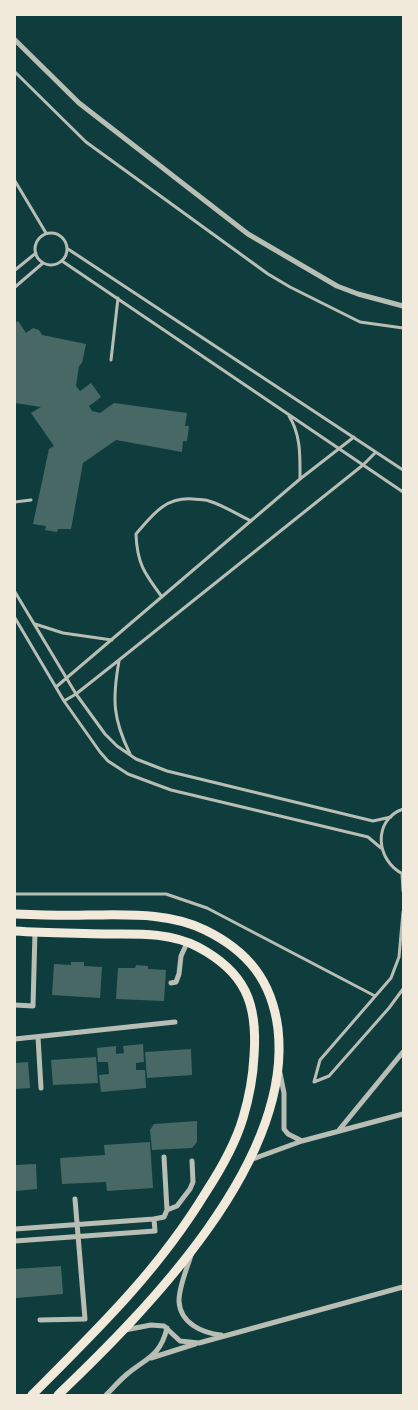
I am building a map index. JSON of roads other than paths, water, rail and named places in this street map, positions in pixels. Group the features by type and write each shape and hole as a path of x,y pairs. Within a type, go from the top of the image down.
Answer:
{"main road":[{"path":"15,914 134,915 170,918 204,929 234,948 260,974 276,1011 280,1045 279,1069 264,1126 250,1160 192,1250 144,1309 58,1395"},
{"path":"15,931 165,936 197,947 224,964 245,988 253,1017 255,1044 252,1080 243,1120 231,1149 187,1223 149,1273 112,1314 32,1395"}],"street":[{"path":"15,40 79,103 248,234 337,286 358,294 403,306"},
{"path":"15,1005 33,1006 35,932"},
{"path":"171,983 176,982 179,974 180,956 187,943"},
{"path":"15,1039 175,1022"},
{"path":"38,1037 41,1088"},
{"path":"339,1130 403,1052"},
{"path":"279,1069 284,1094 284,1129 288,1134 302,1141"},
{"path":"250,1160 302,1141 403,1114"},
{"path":"15,1229 164,1217 166,1210 164,1157"},
{"path":"166,1210 177,1206 190,1189 193,1182 192,1161"},
{"path":"40,1320 85,1319 75,1199"},
{"path":"15,1241 155,1231 154,1219"},
{"path":"192,1250 179,1301 182,1310 190,1325 207,1334 226,1335"},
{"path":"150,1358 226,1335 403,1287"},
{"path":"123,1331 151,1325 164,1326 180,1341 199,1343"},
{"path":"106,1395 126,1375 150,1358 162,1346 167,1328"}],"lane":[{"path":"15,72 86,142 268,274 360,322 403,328"},
{"path":"15,181 46,233"},
{"path":"51,232 61,235 68,248 66,257 53,265 44,263 36,253 36,244 41,236 51,232"},
{"path":"68,248 403,470"},
{"path":"15,270 36,253"},
{"path":"62,261 403,492"},
{"path":"15,287 44,263"},
{"path":"110,360 118,298"},
{"path":"288,414 296,426 299,442 300,479"},
{"path":"56,687 300,479 354,437"},
{"path":"64,701 120,660 363,465 376,452"},
{"path":"15,502 31,500"},
{"path":"162,597 144,572 137,552 136,534 155,512 173,500 209,500 251,521"},
{"path":"15,592 76,694 105,734 117,746 146,764 167,771 373,821 390,817 403,809"},
{"path":"15,618 64,701 100,752 108,761 128,774 171,790 368,837 381,848"},
{"path":"34,624 63,633 113,640"},
{"path":"120,660 115,685 115,712 120,733 130,755"},
{"path":"390,817 384,826 381,848 385,859 392,868 402,874 403,891"},
{"path":"15,894 166,894 207,908 375,996"},
{"path":"403,912 398,957 390,978 320,1060 314,1082 329,1076 390,1008 403,989"}]}
